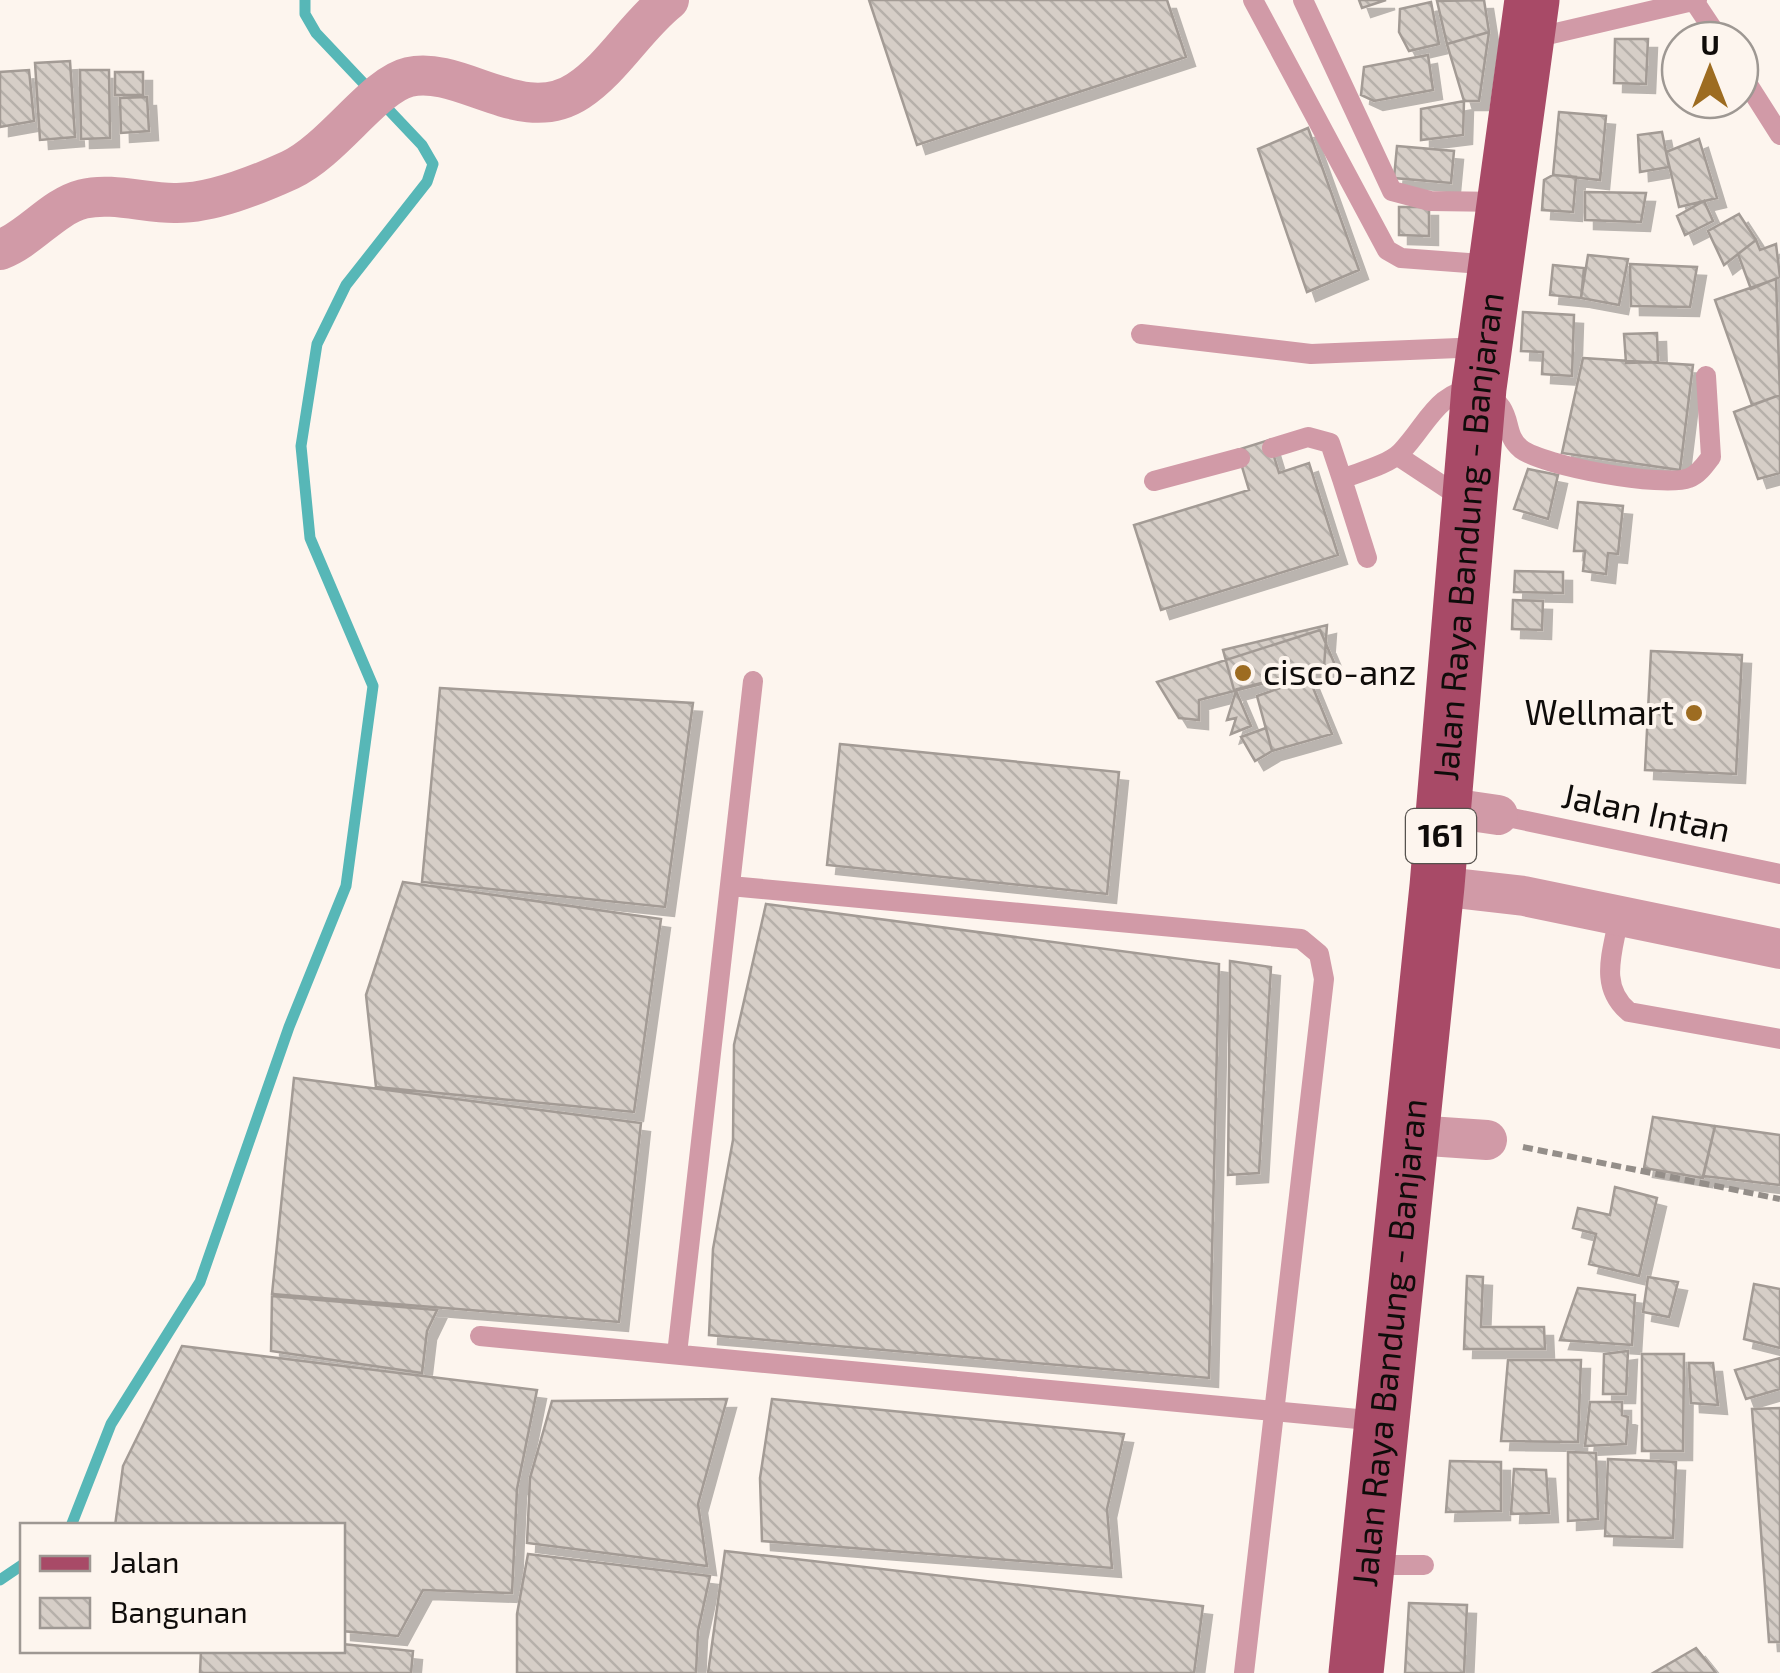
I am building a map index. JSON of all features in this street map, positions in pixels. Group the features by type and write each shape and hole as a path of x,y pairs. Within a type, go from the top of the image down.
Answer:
{"main road":[{"name":"Jalan Raya Bandung - Banjaran","path":"1356,1673 1383,1565 1382,1422 1456,1138 1482,890 1443,807 1482,367 1505,202 1541,23"}],"street":[{"path":"0,250 24,241 61,210 86,198 193,202 289,170 331,144 380,96 436,77 516,103 568,96 585,85 669,0"},
{"path":"1443,807 1498,815"},
{"path":"1482,890 1780,949"}],"lane":[{"path":"1253,0 1388,250 1400,258 1497,266"},
{"path":"1303,0 1392,191 1430,201 1505,202"},
{"path":"1541,23 1590,26 1696,0"},
{"path":"1760,104 1780,135"},
{"path":"1141,334 1311,354 1482,367"},
{"path":"1482,367 1504,408 1512,440 1530,454 1560,465 1673,481 1690,478 1711,457 1706,376"},
{"path":"1342,479 1398,456 1441,400 1461,389 1482,367"},
{"path":"1272,448 1318,438 1330,443 1367,558"},
{"path":"1398,456 1469,502"},
{"path":"1154,481 1240,458"},
{"path":"676,1354 753,681"},
{"name":"Jalan Intan","path":"1498,815 1780,874"},
{"path":"730,886 1301,940 1319,954 1324,979 1244,1673"},
{"path":"1620,916 1608,980 1614,999 1630,1012 1780,1039"},
{"path":"480,1336 1382,1422"},
{"path":"1383,1565 1424,1564"}],"path":[{"path":"1456,1138 1780,1199"}],"building":[{"path":"869,0 1167,0 1186,57 917,145"},
{"path":"1359,0 1386,0 1362,8"},
{"path":"1484,0 1489,32 1447,44 1437,1"},
{"path":"1431,2 1439,44 1409,51 1399,32 1400,9"},
{"path":"1489,32 1479,101 1464,101 1447,44"},
{"path":"1615,39 1648,39 1646,84 1614,83"},
{"path":"1428,55 1433,90 1374,101 1361,95 1364,67"},
{"path":"70,61 75,137 40,140 35,63"},
{"path":"29,70 34,121 0,127 0,72"},
{"path":"80,70 109,70 110,138 81,139"},
{"path":"115,72 143,72 143,95 115,95"},
{"path":"147,97 149,131 121,133 120,98"},
{"path":"1464,101 1463,135 1421,140 1421,109"},
{"path":"1559,112 1606,116 1600,180 1553,175"},
{"path":"1308,128 1359,270 1307,292 1258,149"},
{"path":"1662,132 1669,167 1640,172 1638,135"},
{"path":"1699,139 1717,198 1679,207 1666,152"},
{"path":"1397,146 1454,151 1451,183 1394,178"},
{"path":"1553,175 1576,177 1573,212 1542,210 1544,180"},
{"path":"1585,192 1646,193 1641,222 1585,220"},
{"path":"1704,201 1713,221 1685,235 1677,216"},
{"path":"1399,207 1429,207 1429,236 1399,235"},
{"path":"1739,214 1756,240 1724,265 1708,231"},
{"path":"1756,240 1760,250 1776,244 1780,277 1751,289 1738,254"},
{"path":"1588,255 1628,259 1619,305 1581,298"},
{"path":"1630,264 1697,267 1690,307 1631,306"},
{"path":"1553,265 1584,268 1581,298 1550,295"},
{"path":"1776,279 1780,395 1752,405 1715,300"},
{"path":"1523,312 1574,315 1572,376 1542,374 1543,352 1521,351"},
{"path":"1657,333 1658,362 1626,363 1624,334"},
{"path":"1583,358 1693,365 1680,470 1562,453"},
{"path":"1780,395 1780,473 1758,479 1734,412"},
{"path":"1269,440 1279,473 1309,463 1338,555 1161,610 1134,525 1249,490 1237,450"},
{"path":"1528,469 1558,475 1548,519 1514,509"},
{"path":"1578,502 1623,506 1618,554 1608,553 1606,574 1583,571 1585,551 1574,551"},
{"path":"1515,571 1563,572 1563,593 1514,592"},
{"path":"1513,600 1543,601 1542,630 1512,629"},
{"path":"1327,625 1324,667 1234,690 1223,650"},
{"name":"cisco-anz","path":"1320,630 1335,665 1199,700 1199,720 1179,718 1157,682"},
{"name":"Wellmart","path":"1651,651 1742,655 1736,774 1645,770"},
{"path":"1309,678 1332,734 1272,751 1257,696"},
{"path":"440,688 693,703 665,907 422,882"},
{"path":"1236,691 1251,726 1231,734 1236,718 1227,720"},
{"path":"1266,728 1272,751 1255,761 1241,737"},
{"path":"840,744 1119,772 1107,894 827,865"},
{"path":"403,882 661,919 634,1112 376,1087 366,995"},
{"path":"766,904 1219,964 1209,1378 709,1335 713,1249 733,1140 734,1045"},
{"path":"1230,961 1271,967 1259,1173 1228,1175"},
{"path":"294,1078 641,1123 619,1322 272,1294"},
{"path":"1653,1117 1715,1126 1703,1178 1644,1168"},
{"path":"1715,1126 1780,1135 1780,1185 1703,1176"},
{"path":"1615,1187 1657,1198 1639,1276 1589,1264 1596,1234 1573,1228 1578,1208 1610,1215"},
{"path":"1467,1276 1483,1277 1481,1327 1544,1327 1545,1349 1464,1349"},
{"path":"1648,1277 1678,1282 1669,1317 1643,1312"},
{"path":"1754,1284 1780,1289 1780,1348 1744,1339"},
{"path":"1578,1288 1635,1295 1632,1345 1560,1340"},
{"path":"272,1296 437,1310 427,1331 422,1373 271,1351"},
{"path":"182,1346 537,1390 517,1489 512,1593 423,1590 398,1636 345,1631 345,1523 115,1523 123,1466"},
{"path":"1628,1351 1626,1394 1603,1394 1604,1354"},
{"path":"1642,1354 1684,1354 1683,1451 1642,1451"},
{"path":"1780,1358 1780,1389 1746,1399 1735,1370"},
{"path":"1508,1360 1581,1360 1578,1442 1501,1441"},
{"path":"1689,1363 1713,1363 1718,1405 1691,1403"},
{"path":"727,1399 698,1504 707,1566 527,1543 530,1478 552,1401"},
{"path":"772,1399 1124,1434 1107,1509 1112,1568 762,1541 760,1478"},
{"path":"1590,1402 1622,1402 1622,1415 1628,1417 1626,1444 1585,1446"},
{"path":"1780,1408 1780,1642 1769,1642 1752,1409"},
{"path":"1568,1452 1596,1453 1598,1519 1568,1521"},
{"path":"1608,1459 1676,1462 1673,1538 1605,1536"},
{"path":"1450,1461 1501,1462 1501,1511 1446,1512"},
{"path":"1514,1469 1546,1470 1549,1513 1511,1514"},
{"path":"725,1551 1203,1606 1194,1673 708,1673"},
{"path":"528,1554 710,1576 698,1631 696,1673 517,1673 517,1614"},
{"path":"1409,1603 1467,1605 1464,1673 1405,1673"},
{"path":"345,1644 413,1651 411,1673 200,1673 201,1653 345,1653"},
{"path":"1696,1648 1716,1673 1653,1673"}],"waterway":[{"path":"72,1523 111,1424 200,1282 289,1027 346,886 373,686 310,538 301,446 317,344 346,285 427,182 433,164 422,145 316,33 305,14 305,0"},
{"path":"0,1580 20,1566"}],"place":[{"name":"cisco-anz","path":"1243,673"},
{"name":"Wellmart","path":"1694,713"}]}
